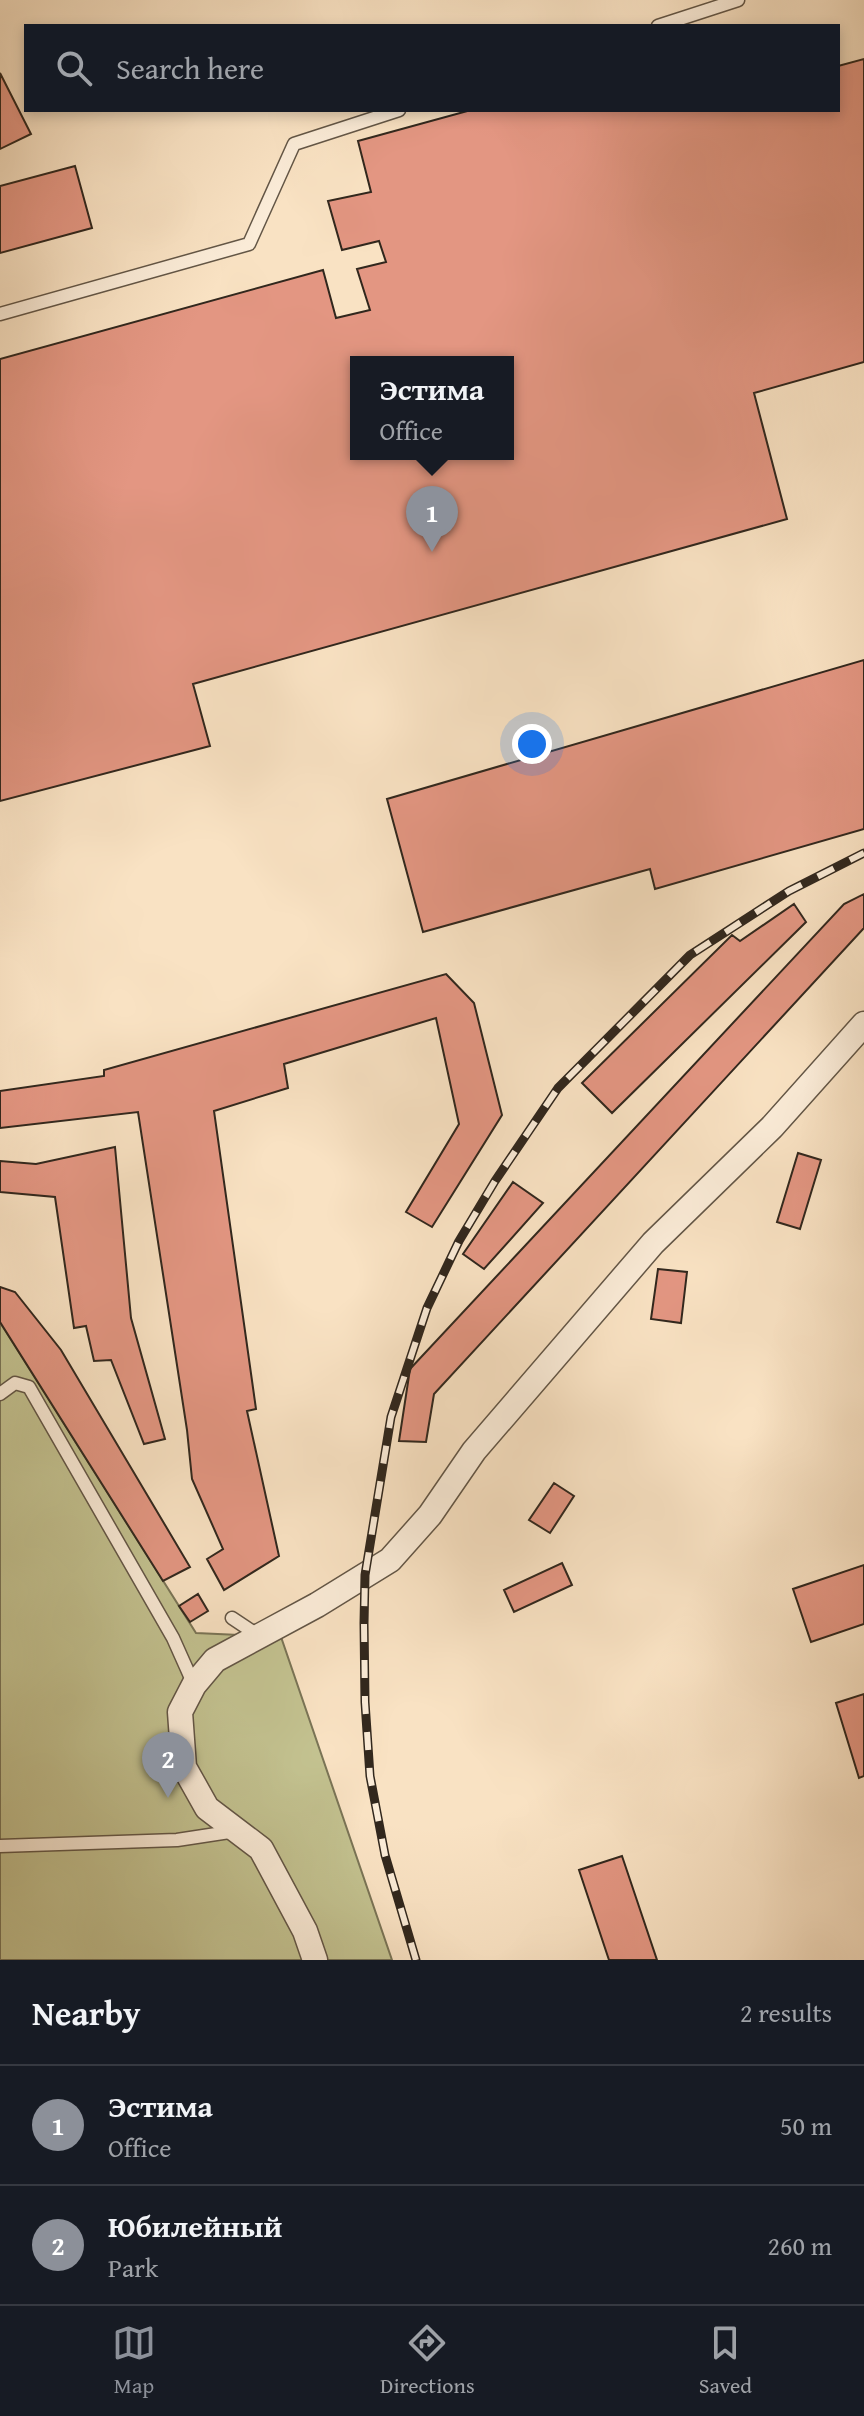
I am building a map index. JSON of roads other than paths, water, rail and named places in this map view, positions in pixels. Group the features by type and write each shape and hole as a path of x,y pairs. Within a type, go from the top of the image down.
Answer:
{"street":[{"path":"315,1960 305,1931 261,1849 207,1808 184,1767 180,1712 194,1685 215,1660 317,1605 390,1560 430,1515 474,1451 653,1243 772,1127 864,1024"}],"lane":[{"path":"664,24 738,0"},
{"path":"0,314 249,244 294,144 393,112"},
{"path":"0,1394 15,1383 29,1387 173,1638 194,1685"},
{"path":"232,1618 259,1636"},
{"path":"0,1846 177,1840 238,1831"}],"railway":[{"path":"416,1960 385,1855 370,1776 364,1623 365,1575 391,1417 427,1308 459,1241 558,1088 690,955 789,891 864,853"}],"place":[{"name":"Эстима","path":"432,552"},
{"name":"Юбилейный","path":"168,1798"}]}
